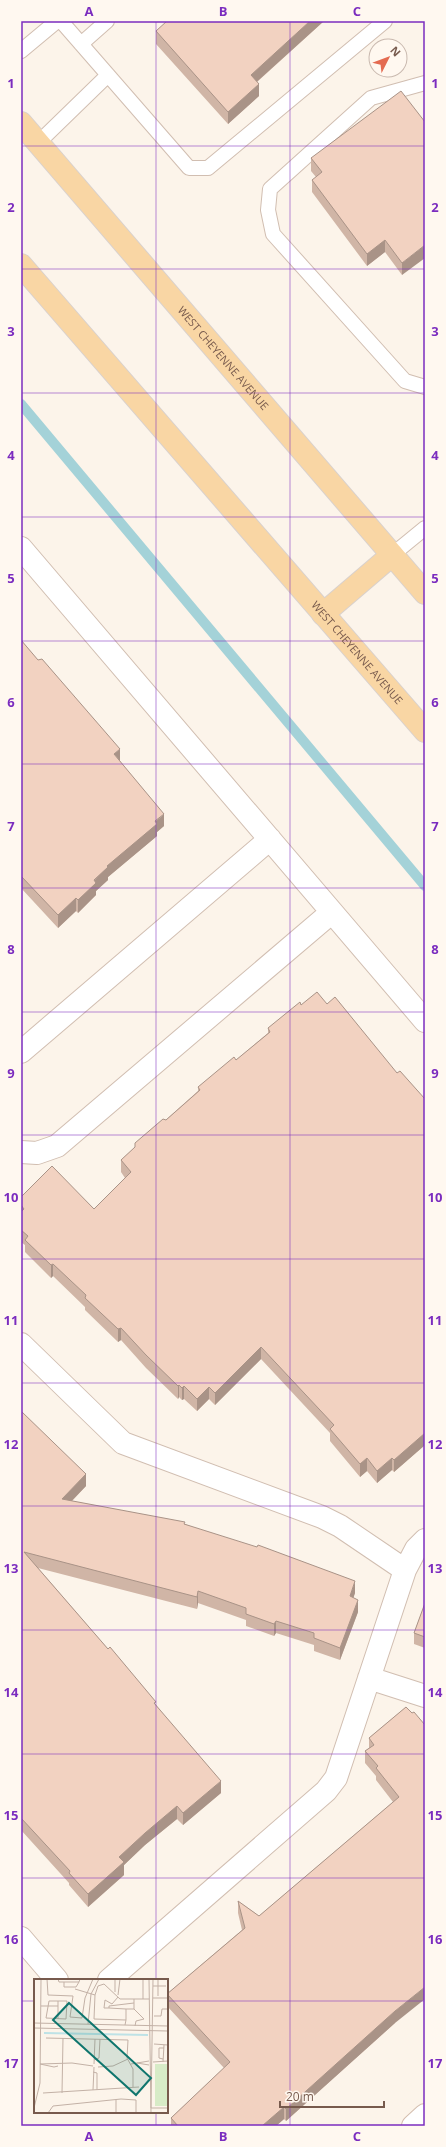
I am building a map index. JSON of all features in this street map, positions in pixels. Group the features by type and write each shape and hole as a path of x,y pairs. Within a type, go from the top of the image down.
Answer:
{"main road":[{"name":"WEST CHEYENNE AVENUE","path":"21,123 425,593"},
{"name":"WEST CHEYENNE AVENUE","path":"21,265 425,732"},
{"path":"323,614 392,555"}],"street":[{"path":"21,548 425,1021"},
{"path":"21,1052 270,839"},
{"path":"21,1152 37,1153 57,1146 332,912"},
{"path":"21,1344 123,1443 322,1517 340,1526 405,1570"},
{"path":"110,1979 326,1791 336,1778 405,1570 416,1549 425,1540"},
{"path":"369,1678 425,1696"},
{"path":"21,1938 56,1979"},
{"path":"413,2126 425,2115"}],"lane":[{"path":"21,51 57,21"},
{"path":"61,21 189,168 208,168 385,21"},
{"path":"81,44 107,21"},
{"path":"38,143 108,75"},
{"path":"425,83 371,98 270,189 268,210 274,234 404,381 425,387"},
{"path":"392,555 425,528"}],"building":[{"path":"167,21 310,21 251,75 259,84 228,112 156,31"},
{"path":"401,91 425,122 425,245 402,263 385,240 367,254 312,180 322,172 311,158"},
{"path":"21,640 38,660 42,659 120,749 114,754 164,814 155,821 157,824 107,866 108,867 94,880 96,883 78,900 76,898 58,915 21,876"},
{"path":"317,992 327,1004 335,997 397,1073 400,1071 425,1099 425,1433 394,1460 392,1458 377,1471 367,1458 360,1464 330,1429 334,1425 261,1347 215,1393 209,1387 197,1399 184,1386 182,1388 179,1385 178,1386 121,1328 118,1329 85,1298 86,1295 25,1240 28,1236 21,1230 21,1212 24,1209 21,1205 21,1197 52,1166 94,1209 131,1172 121,1160 135,1147 135,1143 163,1119 166,1120 200,1090 198,1087 234,1057 236,1060 270,1032 268,1028 300,1002 301,1005"},
{"path":"21,1411 86,1474 62,1499 185,1522 184,1524 257,1547 258,1545 355,1581 350,1596 358,1600 340,1648 314,1638 314,1633 276,1621 274,1624 246,1614 246,1608 198,1591 197,1597 24,1552 108,1649 110,1647 156,1702 154,1703 221,1781 183,1813 177,1806 145,1833 119,1857 124,1862 88,1894 69,1873 70,1871 21,1818"},
{"path":"425,1603 425,1637 414,1633"},
{"path":"406,1707 412,1713 414,1712 425,1725 425,1987 395,2011 286,2109 284,2107 262,2126 178,2126 171,2118 230,2062 168,1995 168,1993 245,1928 238,1901 259,1916 399,1797 376,1768 378,1766 365,1751 374,1745 369,1738"}],"waterway":[{"path":"21,404 425,886"}]}
